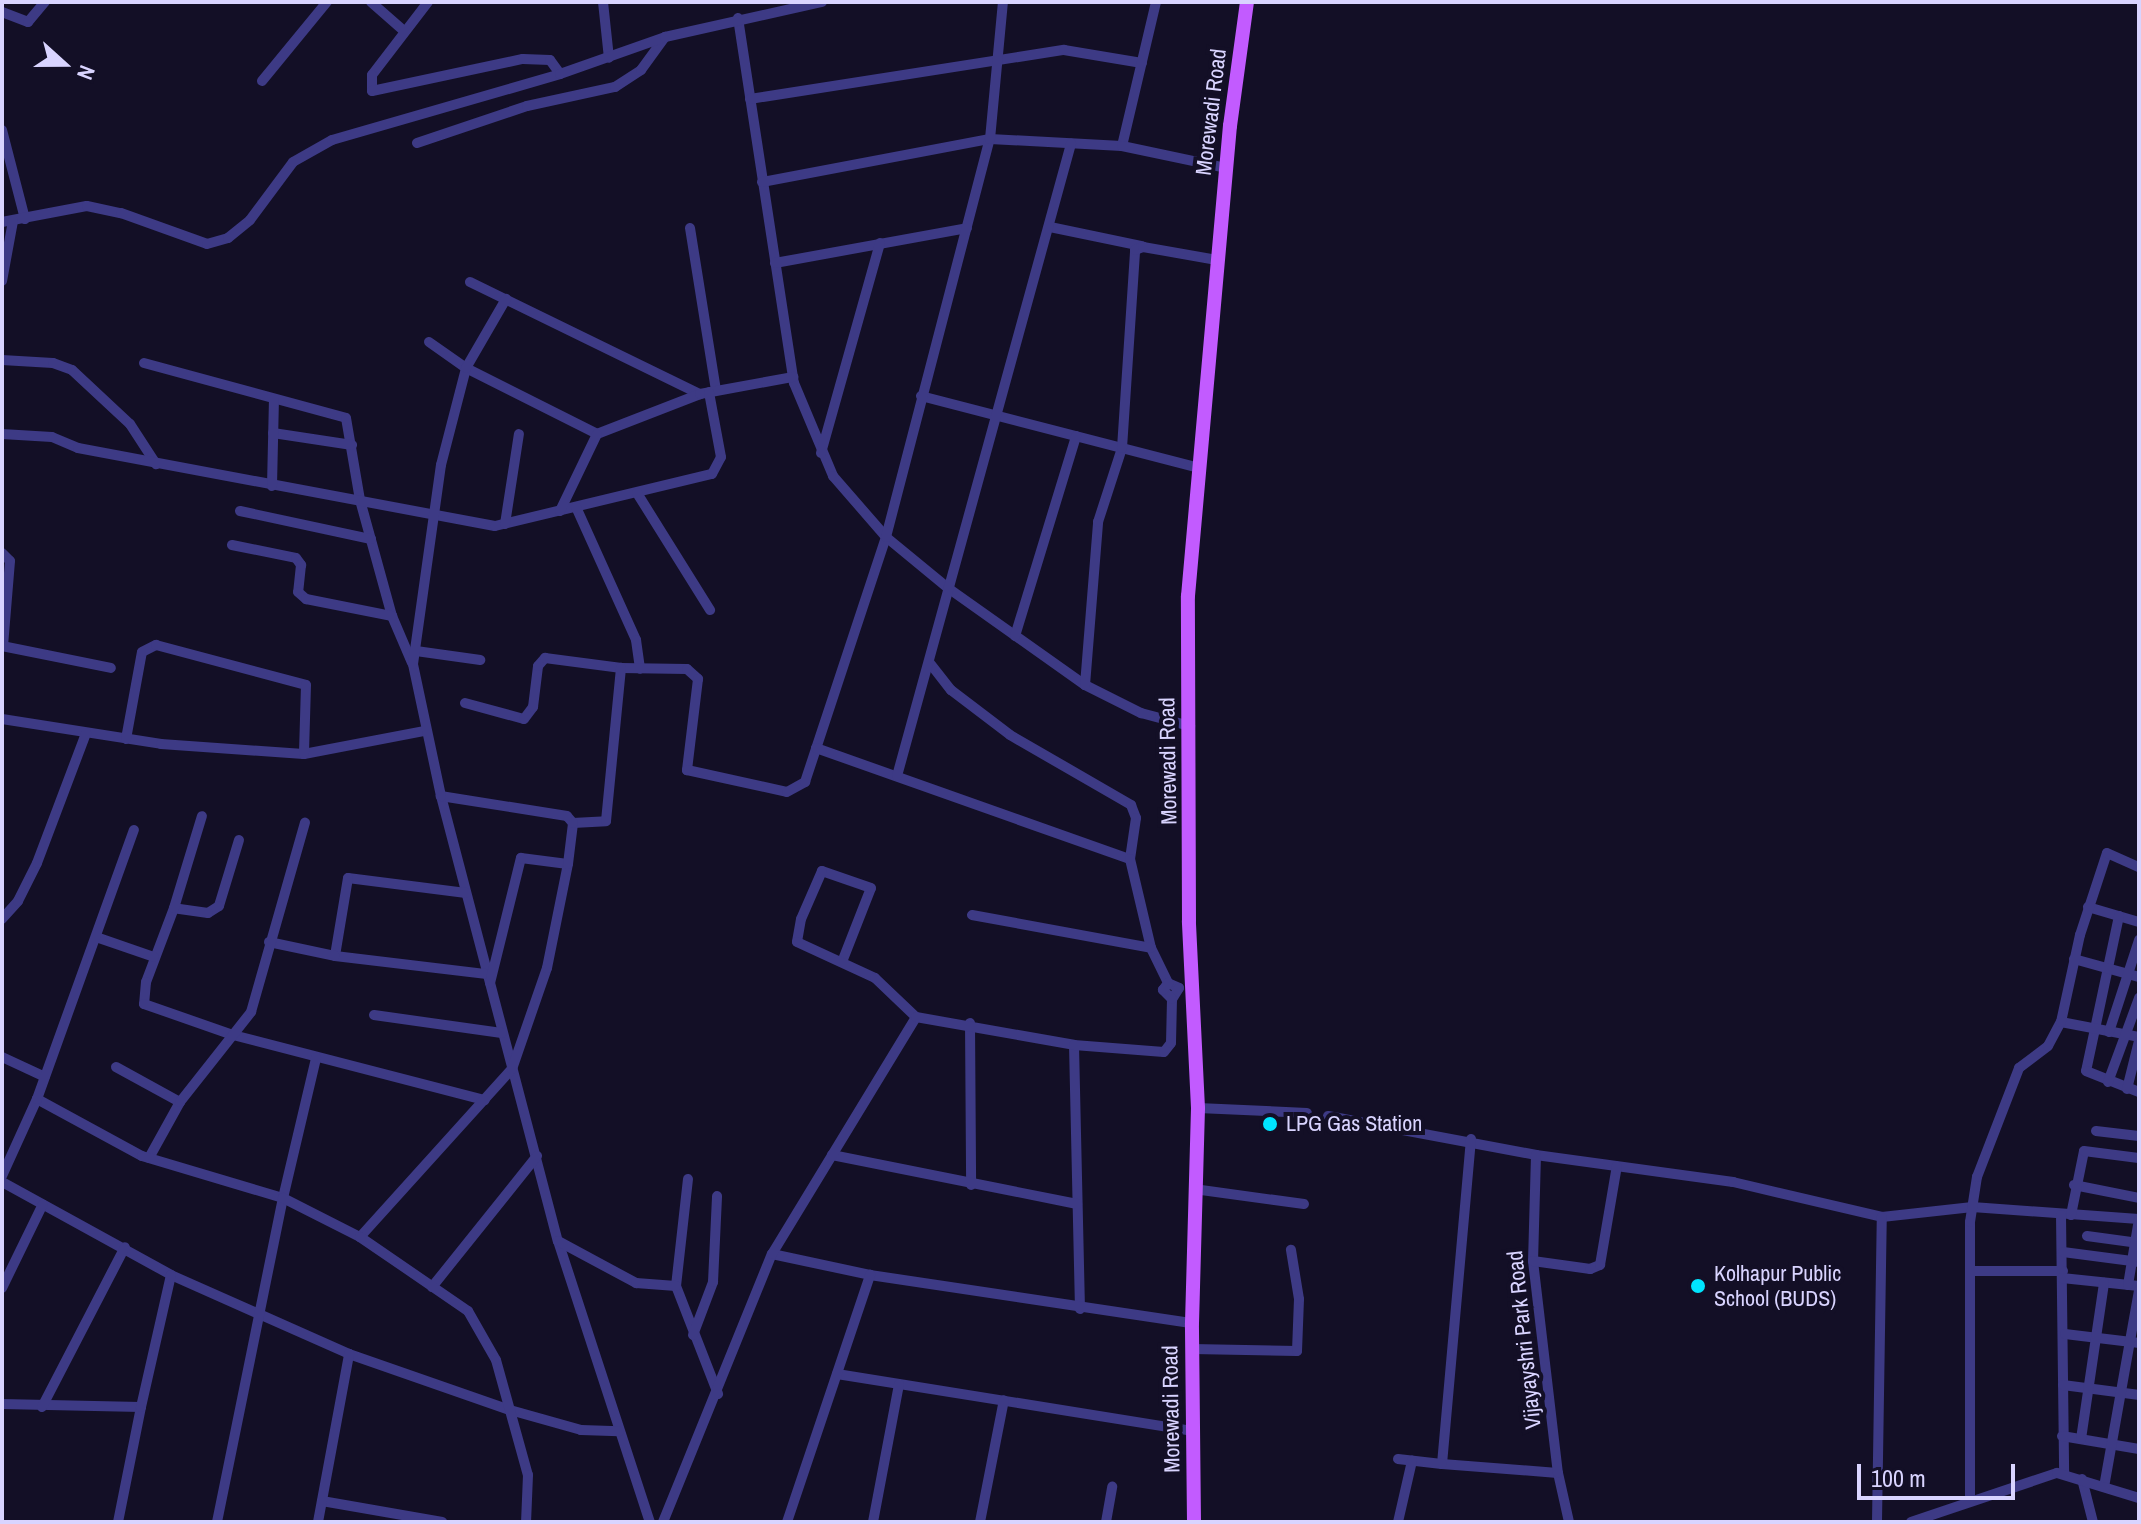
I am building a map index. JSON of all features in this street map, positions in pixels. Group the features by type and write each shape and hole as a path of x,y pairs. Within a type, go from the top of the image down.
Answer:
{"main road":[{"name":"Morewadi Road","path":"1194,1522 1192,1323 1198,1108 1185,987 1190,886 1188,596 1226,168 1247,2"}],"street":[{"path":"2,12 28,22 45,2"},
{"path":"262,81 327,2"},
{"path":"371,2 404,31"},
{"path":"428,2 372,75 372,91 523,59 550,60 560,74"},
{"path":"603,2 609,58"},
{"path":"13,220 87,206 121,213 207,244 228,238 250,220 293,162 332,140 560,74 665,37 738,18 822,2"},
{"path":"465,703 524,719 533,707 538,666 545,658 621,668 687,669 697,675 687,765 691,773 787,792 805,782 886,537 990,139 1003,2"},
{"path":"1122,146 1156,2"},
{"path":"738,18 793,377 821,453 860,510 886,537 948,588 1085,685 1141,713 1190,726"},
{"path":"417,143 527,106 615,87 641,70 665,37"},
{"path":"750,99 1064,50 1142,63"},
{"path":"2,130 13,220 2,281"},
{"path":"762,182 990,139 1122,146 1226,168"},
{"path":"897,776 1071,144"},
{"path":"1050,227 1217,260"},
{"path":"2,434 52,437 78,448 156,464 433,511 484,524 505,524 703,478 717,469 721,457 708,392 690,228"},
{"path":"775,263 967,228"},
{"path":"821,453 880,243"},
{"path":"1085,685 1098,522 1122,448 1133,261 1135,250 1143,247"},
{"path":"470,282 708,392"},
{"path":"413,664 433,511 466,368 506,299"},
{"path":"429,342 466,368 597,434"},
{"path":"2,360 53,363 72,370 130,424 156,464"},
{"path":"144,363 346,418 360,500 392,616 413,664 441,796 558,1241 650,1522"},
{"path":"560,511 597,434 708,392 793,377"},
{"path":"921,396 1199,468"},
{"path":"272,486 274,399"},
{"path":"273,433 352,445"},
{"path":"505,524 519,434"},
{"path":"1015,636 1076,436"},
{"path":"637,493 710,610"},
{"path":"576,507 636,640 640,669"},
{"path":"240,511 371,539"},
{"path":"232,545 296,558 301,565 298,592 306,599 392,616"},
{"path":"2,553 10,561 2,646 111,668"},
{"path":"126,739 142,652 156,645 306,685 304,754"},
{"path":"416,651 480,660"},
{"path":"929,662 951,690 1010,735 1131,805 1136,818 1130,859 1151,948 1168,983"},
{"path":"573,823 606,821 621,668"},
{"path":"2,719 126,739 304,754 425,731"},
{"path":"2,919 18,901 37,863 86,733"},
{"path":"816,748 1130,859"},
{"path":"360,1237 512,1069 547,968 568,864 573,823 567,816 441,796"},
{"path":"202,816 174,908 141,998 144,1004 233,1035 485,1100"},
{"path":"149,1158 180,1102 251,1012 305,823"},
{"path":"2,1176 37,1099 134,830"},
{"path":"174,908 208,913 219,906 239,840"},
{"path":"1970,1501 1970,1271 1972,1207 1977,1177 2013,1079 2048,1046 2061,1022 2088,907 2107,853 2139,867"},
{"path":"488,979 521,858 568,864"},
{"path":"842,962 871,888 822,871 797,942 875,978 916,1017 970,1023 1074,1045 1164,1052 1171,1043 1172,999 1185,987"},
{"path":"335,956 348,878 466,893"},
{"path":"2088,907 2139,922"},
{"path":"972,915 1151,948"},
{"path":"2119,916 2086,1071 2139,1092"},
{"path":"96,937 154,957"},
{"path":"2109,1032 2139,940"},
{"path":"269,942 335,956 488,979"},
{"path":"2074,959 2139,977"},
{"path":"1168,983 1185,987"},
{"path":"1168,983 1163,994 1172,999"},
{"path":"2108,1082 2139,998"},
{"path":"374,1015 502,1033"},
{"path":"663,1522 718,1394 772,1254 916,1017"},
{"path":"2061,1022 2139,1039 2127,1089"},
{"path":"970,1023 971,1185"},
{"path":"1074,1045 1080,1309"},
{"path":"2,1057 45,1077"},
{"path":"217,1522 283,1198 316,1058"},
{"path":"116,1067 180,1102"},
{"path":"37,1099 149,1158 283,1198 360,1237 468,1311 496,1360 528,1475 526,1522"},
{"path":"1198,1108 1307,1113"},
{"path":"1328,1116 1471,1139 1536,1155 1733,1182 1882,1217 1972,1207 2139,1219 2134,1342 2104,1487"},
{"path":"2096,1131 2139,1136"},
{"path":"1442,1464 1471,1139"},
{"path":"2064,1473 2063,1252 2066,1215 2080,1156 2087,1149 2139,1158"},
{"path":"832,1155 1077,1204"},
{"name":"Vijayayshri Park Road","path":"1536,1155 1533,1261 1558,1473 1569,1522"},
{"path":"432,1287 537,1156"},
{"path":"1533,1261 1590,1269 1600,1265 1617,1166"},
{"path":"688,1179 676,1286 718,1394"},
{"path":"2,1182 171,1275 259,1317 349,1354 510,1410 581,1430 619,1431"},
{"path":"2074,1185 2139,1198"},
{"path":"1194,1189 1304,1204"},
{"path":"693,1335 713,1282 717,1196"},
{"path":"2,1288 43,1204"},
{"path":"1877,1522 1882,1217"},
{"path":"2087,1236 2137,1243"},
{"path":"558,1241 636,1283 676,1286"},
{"path":"42,1407 125,1247"},
{"path":"1192,1349 1297,1351 1299,1299 1291,1250"},
{"path":"2063,1252 2136,1262"},
{"path":"772,1254 870,1275 1080,1309 1192,1323"},
{"path":"1970,1271 2063,1275 2135,1287"},
{"path":"118,1522 171,1275"},
{"path":"787,1522 870,1275"},
{"path":"2081,1439 2086,1388 2104,1283"},
{"path":"2065,1334 2134,1342"},
{"path":"318,1522 349,1354"},
{"path":"837,1374 1193,1431"},
{"path":"873,1522 899,1384"},
{"path":"2063,1385 2139,1395"},
{"path":"980,1522 1004,1400"},
{"path":"2,1404 141,1407"},
{"path":"2062,1436 2139,1449"},
{"path":"1398,1459 1558,1473"},
{"path":"1398,1522 1412,1461"},
{"path":"1911,1522 2064,1473 2139,1498"},
{"path":"2082,1479 2093,1522"},
{"path":"1106,1522 1112,1487"},
{"path":"322,1501 442,1522"}],"place":[{"name":"LPG Gas Station","path":"1270,1124"},
{"name":"Kolhapur Public School (BUDS)","path":"1698,1286"}]}
